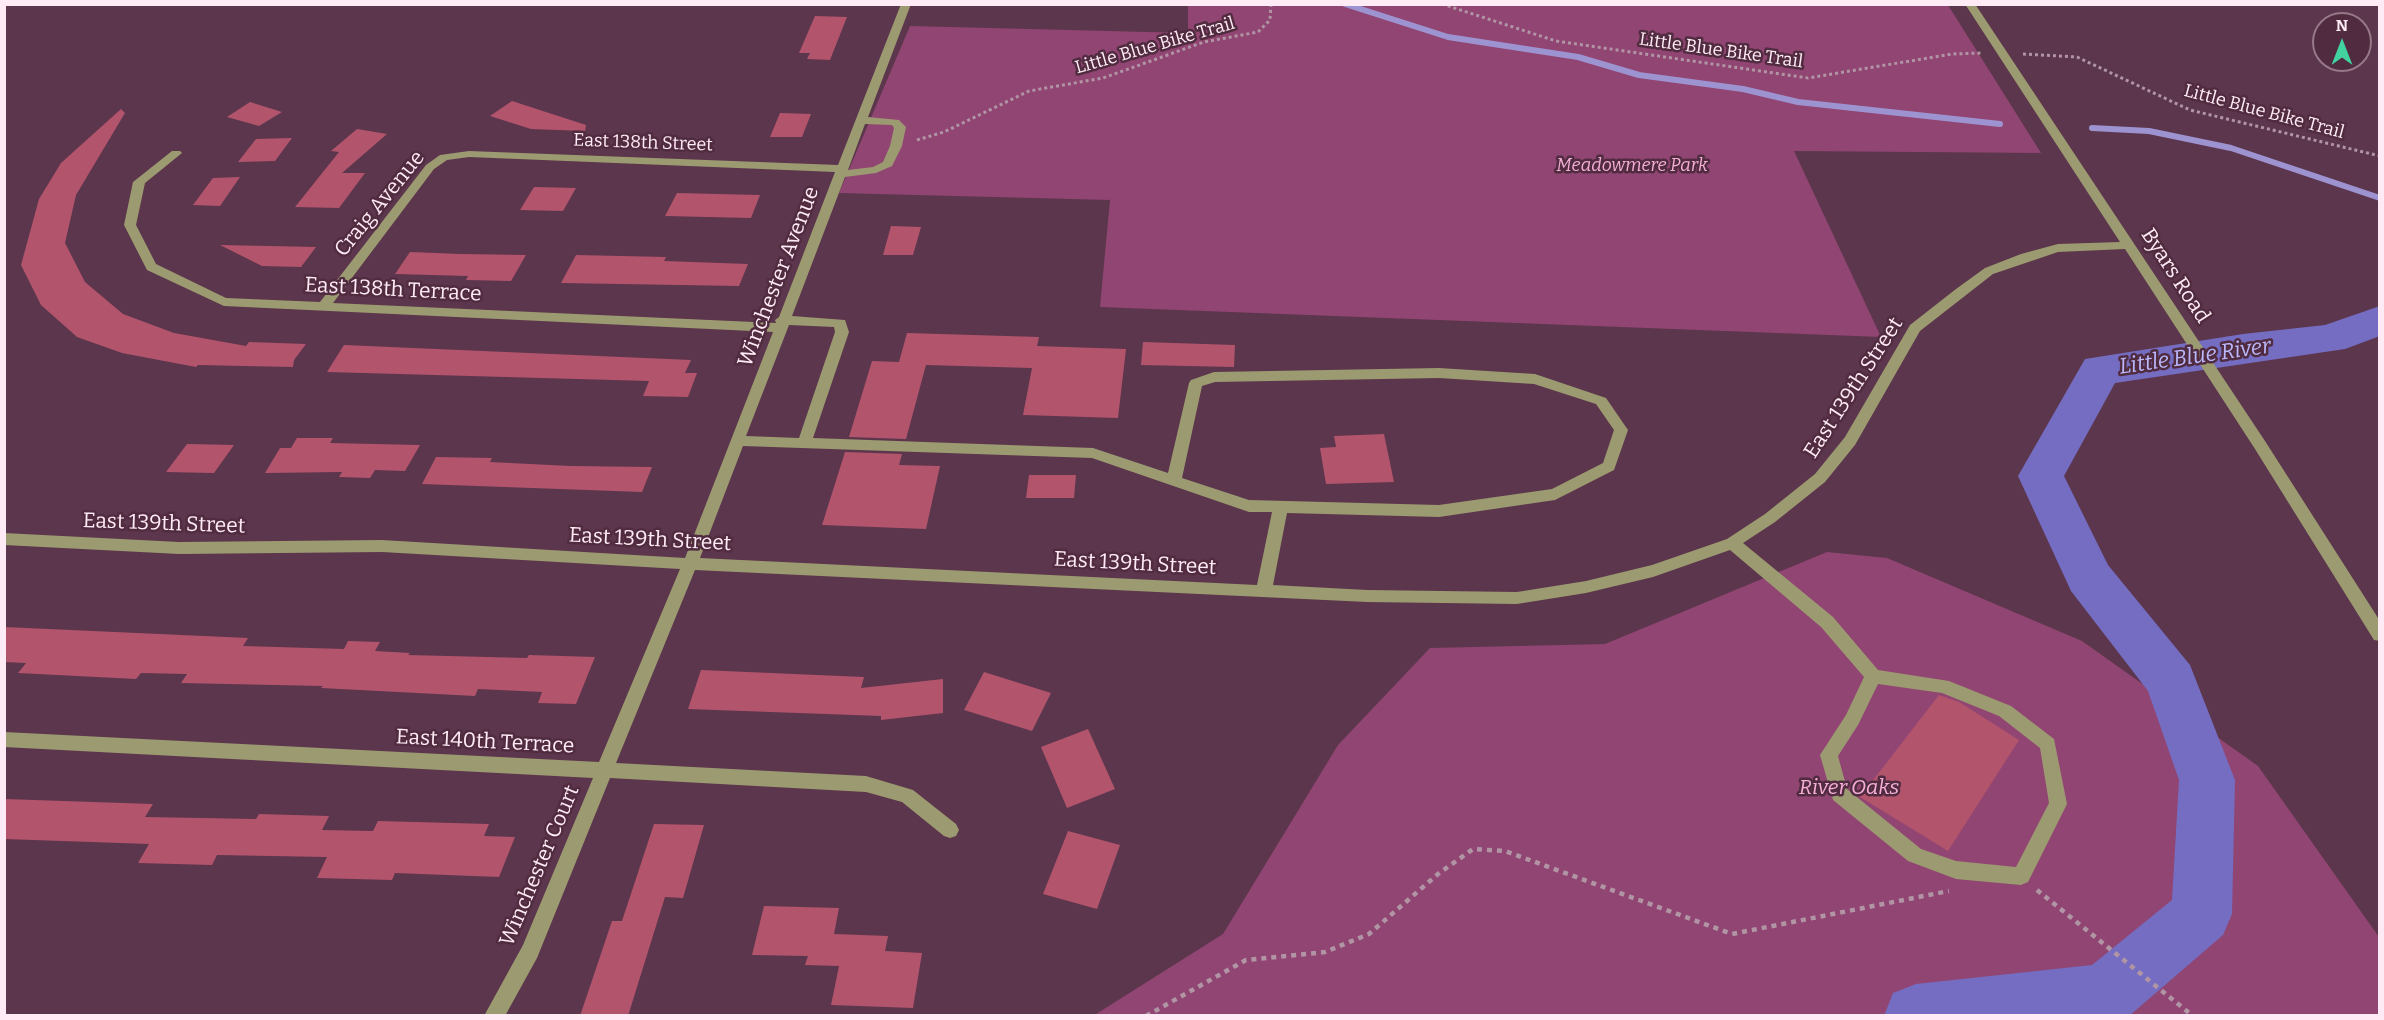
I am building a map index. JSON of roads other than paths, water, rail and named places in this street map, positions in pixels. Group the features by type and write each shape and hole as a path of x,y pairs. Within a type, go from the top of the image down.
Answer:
{"street":[{"name":"Winchester Avenue","path":"690,564 906,4"},
{"name":"Byars Road","path":"1970,4 2260,445 2379,635"},
{"name":"East 138th Street","path":"444,157 469,154 841,171 876,170 888,164 896,146 900,127 895,122 861,120"},
{"name":"East 138th Terrace","path":"176,153 139,182 130,225 151,267 224,302 781,324 840,323 842,332 804,443"},
{"name":"Craig Avenue","path":"325,305 430,167 444,157"},
{"name":"East 139th Street","path":"4,539 179,548 382,546 690,564 1264,591 1447,599 1517,598 1586,587 1653,571 1732,543 1770,518 1820,478 1850,441 1915,328 1961,292 1989,271 2025,257 2058,248 2129,245"},
{"path":"736,441 1093,453 1249,506 1439,511 1555,494 1609,466 1621,430 1601,401 1535,379 1439,373 1214,377 1196,383 1174,480"},
{"path":"1264,591 1281,507"},
{"path":"1732,543 1827,622 1873,676 1943,686 2005,711 2048,744 2058,804 2021,876 1956,870 1915,855 1839,794 1829,755 1852,720 1873,676"},
{"name":"Winchester Court","path":"494,1016 530,951 690,564"},
{"name":"East 140th Terrace","path":"4,739 866,784 907,796 951,830"}],"waterway":[{"path":"1345,4 1448,37 1578,57 1639,75 1743,89 1798,102 2000,124"},
{"path":"2092,128 2149,131 2231,148 2380,198"},
{"name":"Little Blue River","path":"1916,1016 2105,995 2202,914 2207,780 2171,681 2089,577 2041,476 2100,370 2243,348 2330,339 2380,320"}],"park label":[{"name":"Meadowmere Park","path":"1632,166"},
{"name":"River Oaks","path":"1849,788"}]}
